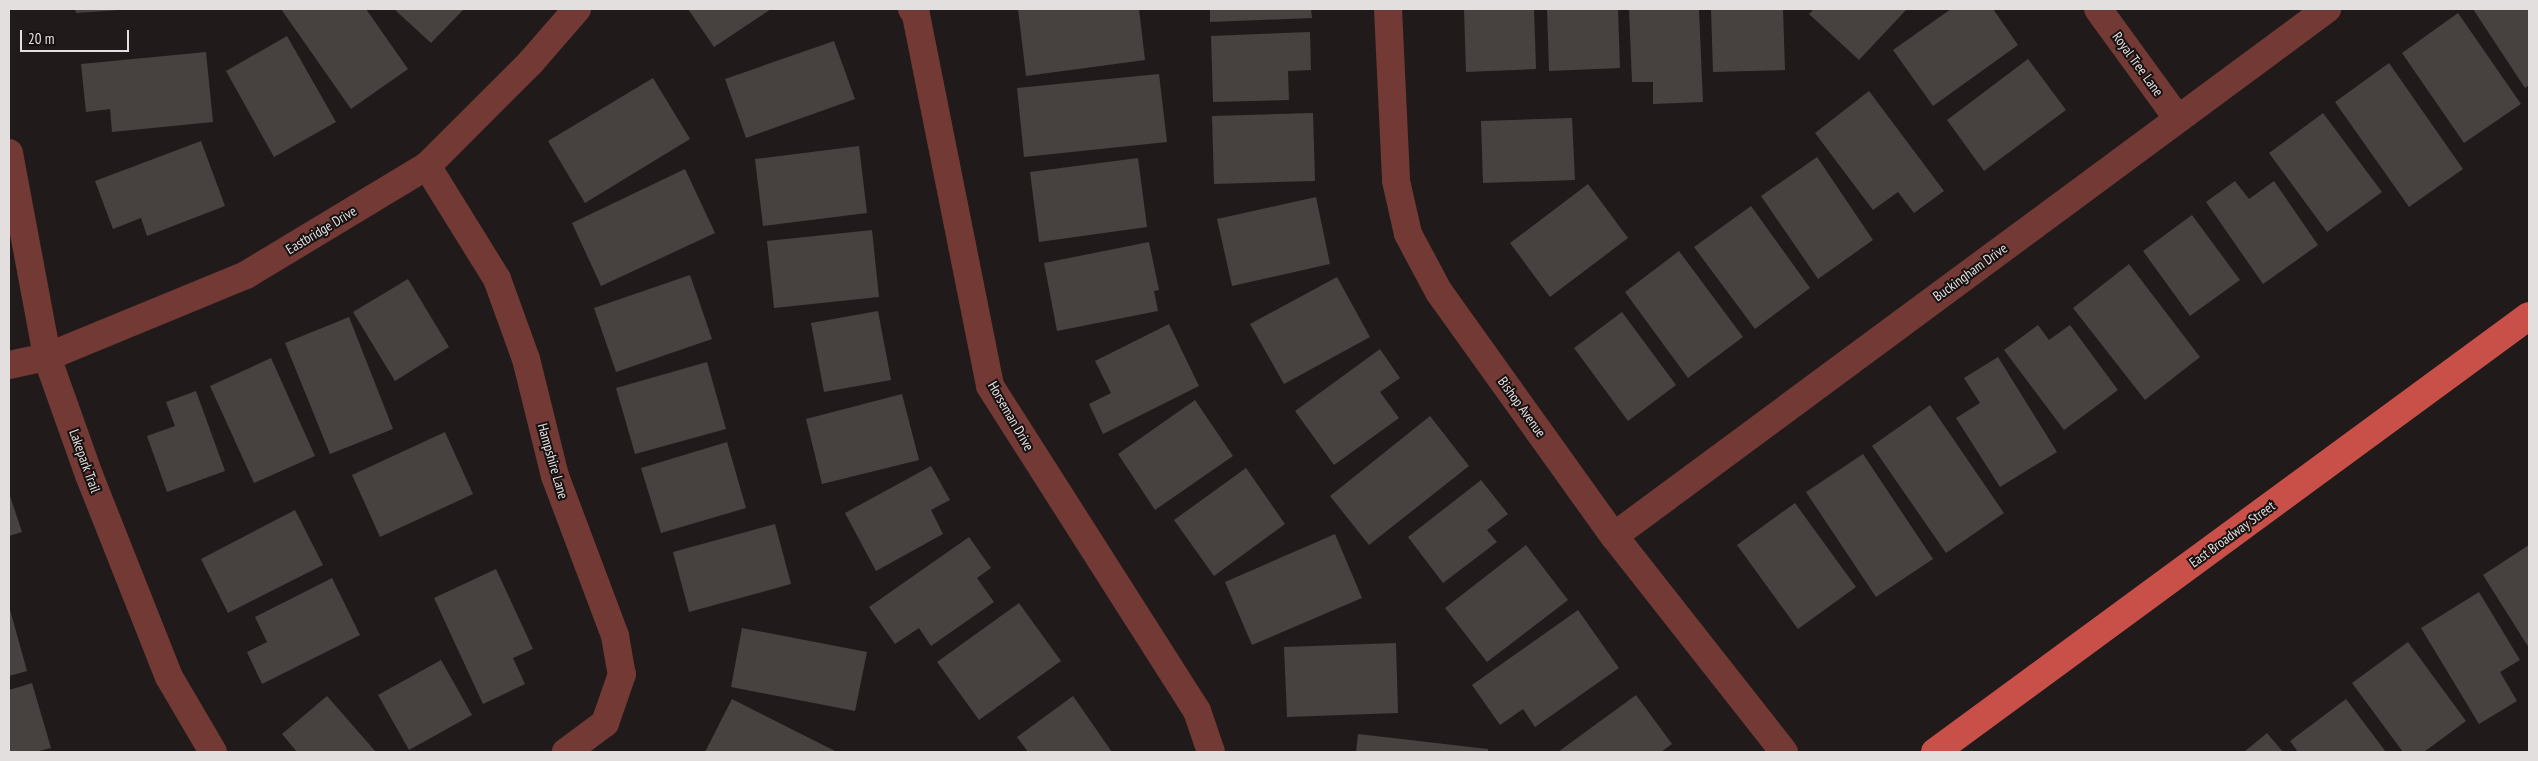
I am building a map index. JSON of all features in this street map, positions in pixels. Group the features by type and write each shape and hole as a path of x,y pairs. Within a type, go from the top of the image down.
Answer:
{"main road":[{"name":"East Broadway Street","path":"1935,752 2529,316"}],"street":[{"name":"Eastbridge Drive","path":"9,365 47,357 246,275 427,166 531,62 578,9"},
{"name":"Horseman Drive","path":"912,9 916,15 990,386 1197,711 1211,752"},
{"name":"Bishop Avenue","path":"1388,9 1396,181 1408,234 1439,292 1614,536 1784,752"},
{"name":"Royal Tree Lane","path":"2098,9 2178,119"},
{"name":"Buckingham Drive","path":"1614,536 2327,9"},
{"name":"Lakepark Trail","path":"9,153 47,357 89,475 169,677 213,752"},
{"name":"Hampshire Lane","path":"427,166 497,279 526,358 555,476 615,636 622,674 605,723 566,752"}],"building":[{"path":"75,9 121,9 121,10 76,13"},
{"path":"281,9 366,9 408,69 351,109"},
{"path":"394,9 464,9 431,43"},
{"path":"688,9 771,9 714,47"},
{"path":"1018,9 1139,9 1145,60 1026,76"},
{"path":"1210,9 1311,9 1312,18 1210,22"},
{"path":"1464,9 1534,9 1536,69 1466,72"},
{"path":"1547,9 1618,9 1620,68 1549,71"},
{"path":"1629,9 1699,9 1703,102 1653,104 1653,82 1632,82"},
{"path":"1711,9 1783,9 1785,70 1713,72"},
{"path":"1814,9 1907,9 1859,60 1809,14"},
{"path":"1951,9 1993,9 2018,45 1933,106 1893,50"},
{"path":"2473,9 2529,9 2529,85 2525,88"},
{"path":"2458,13 2521,104 2464,143 2402,53"},
{"path":"1310,32 1311,70 1288,71 1289,100 1213,102 1211,36"},
{"path":"287,36 336,122 274,157 226,71"},
{"path":"834,41 855,99 746,138 725,79"},
{"path":"206,52 213,122 112,132 110,109 86,112 81,64"},
{"path":"2028,59 2066,110 1984,171 1947,120"},
{"path":"2389,63 2463,169 2409,207 2335,102"},
{"path":"1159,74 1167,142 1024,157 1017,88"},
{"path":"653,78 690,139 585,203 548,141"},
{"path":"1869,91 1944,191 1914,213 1898,192 1873,210 1815,133"},
{"path":"1313,113 1315,181 1214,184 1212,116"},
{"path":"2323,113 2382,192 2327,232 2269,153"},
{"path":"1572,118 1575,180 1483,183 1481,121"},
{"path":"201,141 225,206 147,236 141,218 113,229 95,181"},
{"path":"859,146 867,213 763,226 755,159"},
{"path":"1817,157 1873,240 1818,279 1761,196"},
{"path":"1138,158 1147,227 1039,242 1030,172"},
{"path":"685,169 715,233 601,286 572,223"},
{"path":"2235,181 2249,199 2274,181 2318,245 2263,284 2206,202"},
{"path":"1588,184 1628,238 1550,297 1510,243"},
{"path":"1316,197 1330,264 1232,286 1217,219"},
{"path":"1751,206 1810,288 1755,329 1694,247"},
{"path":"2192,215 2240,280 2190,316 2143,251"},
{"path":"872,230 879,297 774,308 767,241"},
{"path":"1149,242 1159,290 1154,291 1158,311 1057,331 1044,263"},
{"path":"1679,251 1743,337 1688,378 1625,292"},
{"path":"2129,264 2200,357 2145,400 2073,308"},
{"path":"690,275 712,339 616,372 594,308"},
{"path":"1337,277 1370,337 1284,384 1250,324"},
{"path":"408,279 449,347 395,381 353,312"},
{"path":"878,311 891,380 824,392 811,323"},
{"path":"1622,312 1676,385 1628,421 1574,348"},
{"path":"349,317 393,429 330,454 285,343"},
{"path":"1169,324 1199,386 1103,434 1089,404 1111,393 1095,361"},
{"path":"2038,325 2049,340 2070,325 2118,390 2064,430 2004,350"},
{"path":"1380,349 1400,378 1380,392 1399,418 1334,465 1295,411"},
{"path":"1998,357 2057,452 2000,487 1956,418 1980,403 1964,378"},
{"path":"271,358 315,456 254,483 210,386"},
{"path":"707,362 726,429 635,454 616,388"},
{"path":"196,391 225,471 167,492 147,436 175,426 166,402"},
{"path":"902,394 919,460 822,484 806,419"},
{"path":"1195,400 1233,456 1155,510 1118,454"},
{"path":"1930,405 2004,513 1946,553 1872,446"},
{"path":"1430,416 1469,466 1369,545 1330,496"},
{"path":"445,432 473,494 380,537 352,475"},
{"path":"727,442 746,508 661,533 641,468"},
{"path":"1863,454 1933,559 1876,597 1806,492"},
{"path":"931,466 950,500 931,510 943,534 876,571 845,513"},
{"path":"1246,468 1285,524 1214,576 1174,520"},
{"path":"1481,480 1508,514 1487,530 1497,542 1443,583 1408,537"},
{"path":"9,493 22,532 9,536"},
{"path":"1795,503 1856,587 1798,629 1737,545"},
{"path":"295,510 323,565 228,613 201,559"},
{"path":"775,524 791,584 689,612 673,552"},
{"path":"1335,534 1362,598 1252,645 1225,582"},
{"path":"969,537 991,568 977,578 994,602 931,646 919,628 895,644 869,607"},
{"path":"1526,545 1568,600 1487,662 1445,608"},
{"path":"2529,545 2529,648 2483,575"},
{"path":"496,569 533,649 513,658 525,684 483,704 434,598"},
{"path":"332,578 360,635 262,684 247,652 267,642 255,617"},
{"path":"2479,592 2520,660 2500,672 2517,701 2479,724 2421,628"},
{"path":"1019,603 1061,661 979,720 937,662"},
{"path":"9,606 27,671 9,676"},
{"path":"1578,610 1619,668 1535,727 1523,709 1500,725 1472,685"},
{"path":"742,628 867,652 855,711 731,687"},
{"path":"2408,642 2466,721 2424,752 2403,752 2352,683"},
{"path":"1396,643 1398,713 1287,717 1284,647"},
{"path":"441,660 472,715 409,750 378,695"},
{"path":"32,683 51,748 35,752 9,752 9,690"},
{"path":"1636,695 1672,744 1661,752 1558,752"},
{"path":"327,696 376,752 297,752 282,734"},
{"path":"1073,696 1112,752 1028,752 1017,737"},
{"path":"732,699 837,752 705,752"},
{"path":"2346,699 2386,752 2298,752 2290,741"},
{"path":"2267,733 2283,752 2244,752"},
{"path":"1358,734 1488,749 1488,752 1356,752"}]}
